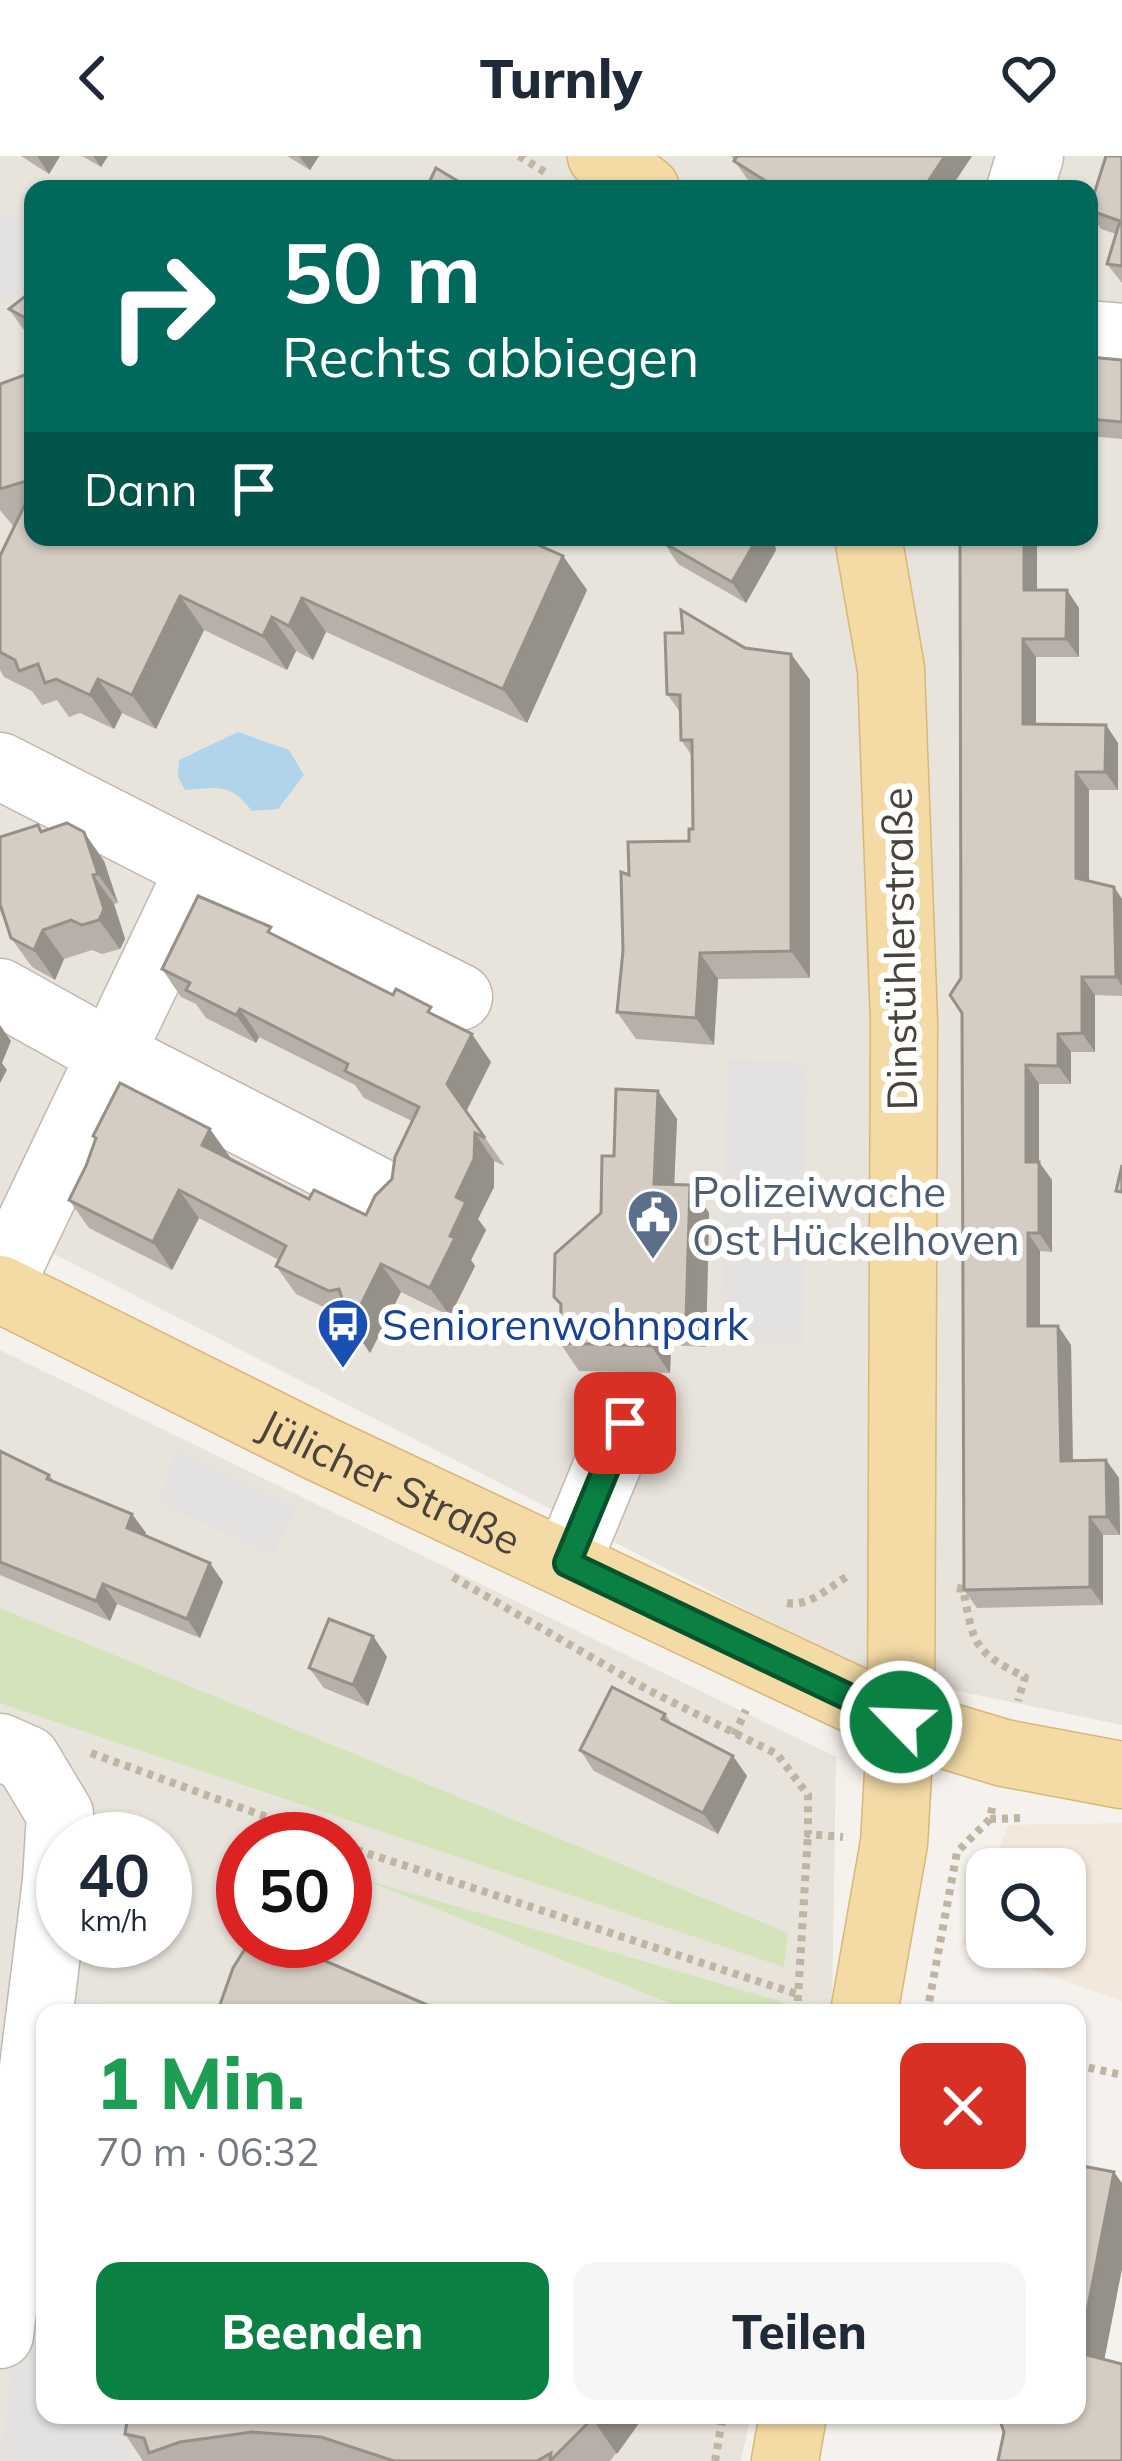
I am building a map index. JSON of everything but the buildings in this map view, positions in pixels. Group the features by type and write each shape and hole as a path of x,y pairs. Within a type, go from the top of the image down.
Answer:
{"main road":[{"path":"601,156 634,180"},
{"name":"Dinstühlerstraße","path":"866,2004 894,1843 901,1722 904,1022 891,669 870,546"},
{"name":"Jülicher Straße","path":"0,1287 319,1448 901,1722 1004,1753 1122,1775"},
{"path":"785,2461 791,2424"}],"street":[{"path":"0,766 459,997"},
{"name":"Jülicher Straße","path":"0,1287 200,868"},
{"path":"0,992 378,1191"},
{"path":"556,1558 615,1419"},
{"path":"33,1751 60,1814 41,2004"},
{"path":"0,2336 36,2044"}],"path":[{"path":"448,1572 466,1587 648,1690 777,1754 808,1795 798,2004"},
{"path":"33,1751 237,1812"},
{"path":"808,1834 894,1843"},
{"path":"372,1855 800,1995"},
{"path":"1086,2067 1122,2075"},
{"path":"715,2461 721,2424"}],"shaded area":[{"path":"0,156 1122,156 1122,1725 867,1672 0,1226"},
{"path":"0,212 24,222 24,291 0,307"},
{"path":"727,1059 806,1062 803,1343 721,1340"},
{"path":"0,1350 836,1757 832,2004 36,2004 36,2424 749,2424 741,2461 0,2461"},
{"path":"176,1449 297,1508 273,1555 158,1503"},
{"path":"1122,1823 1122,2001 1029,1968 1086,1968 1086,1848 999,1848 1008,1825"},
{"path":"60,1997 102,2004 59,2004"},
{"path":"36,2181 36,2424 134,2424 129,2461 0,2461"}],"green space":[{"path":"0,1608 788,1933 784,1967 372,1828 372,1812 324,1812 0,1703"},
{"path":"372,1882 783,2002 672,2004"}],"water":[{"path":"238,732 289,750 304,775 278,809 252,811 237,795 223,789 185,790 178,777 179,760"}],"place":[{"name":"Polizeiwache Ost Hückelhoven","path":"653,1261"},
{"name":"Seniorenwohnpark","path":"343,1370"}],"route":[{"path":"625,1423 567,1563 901,1722"}]}
